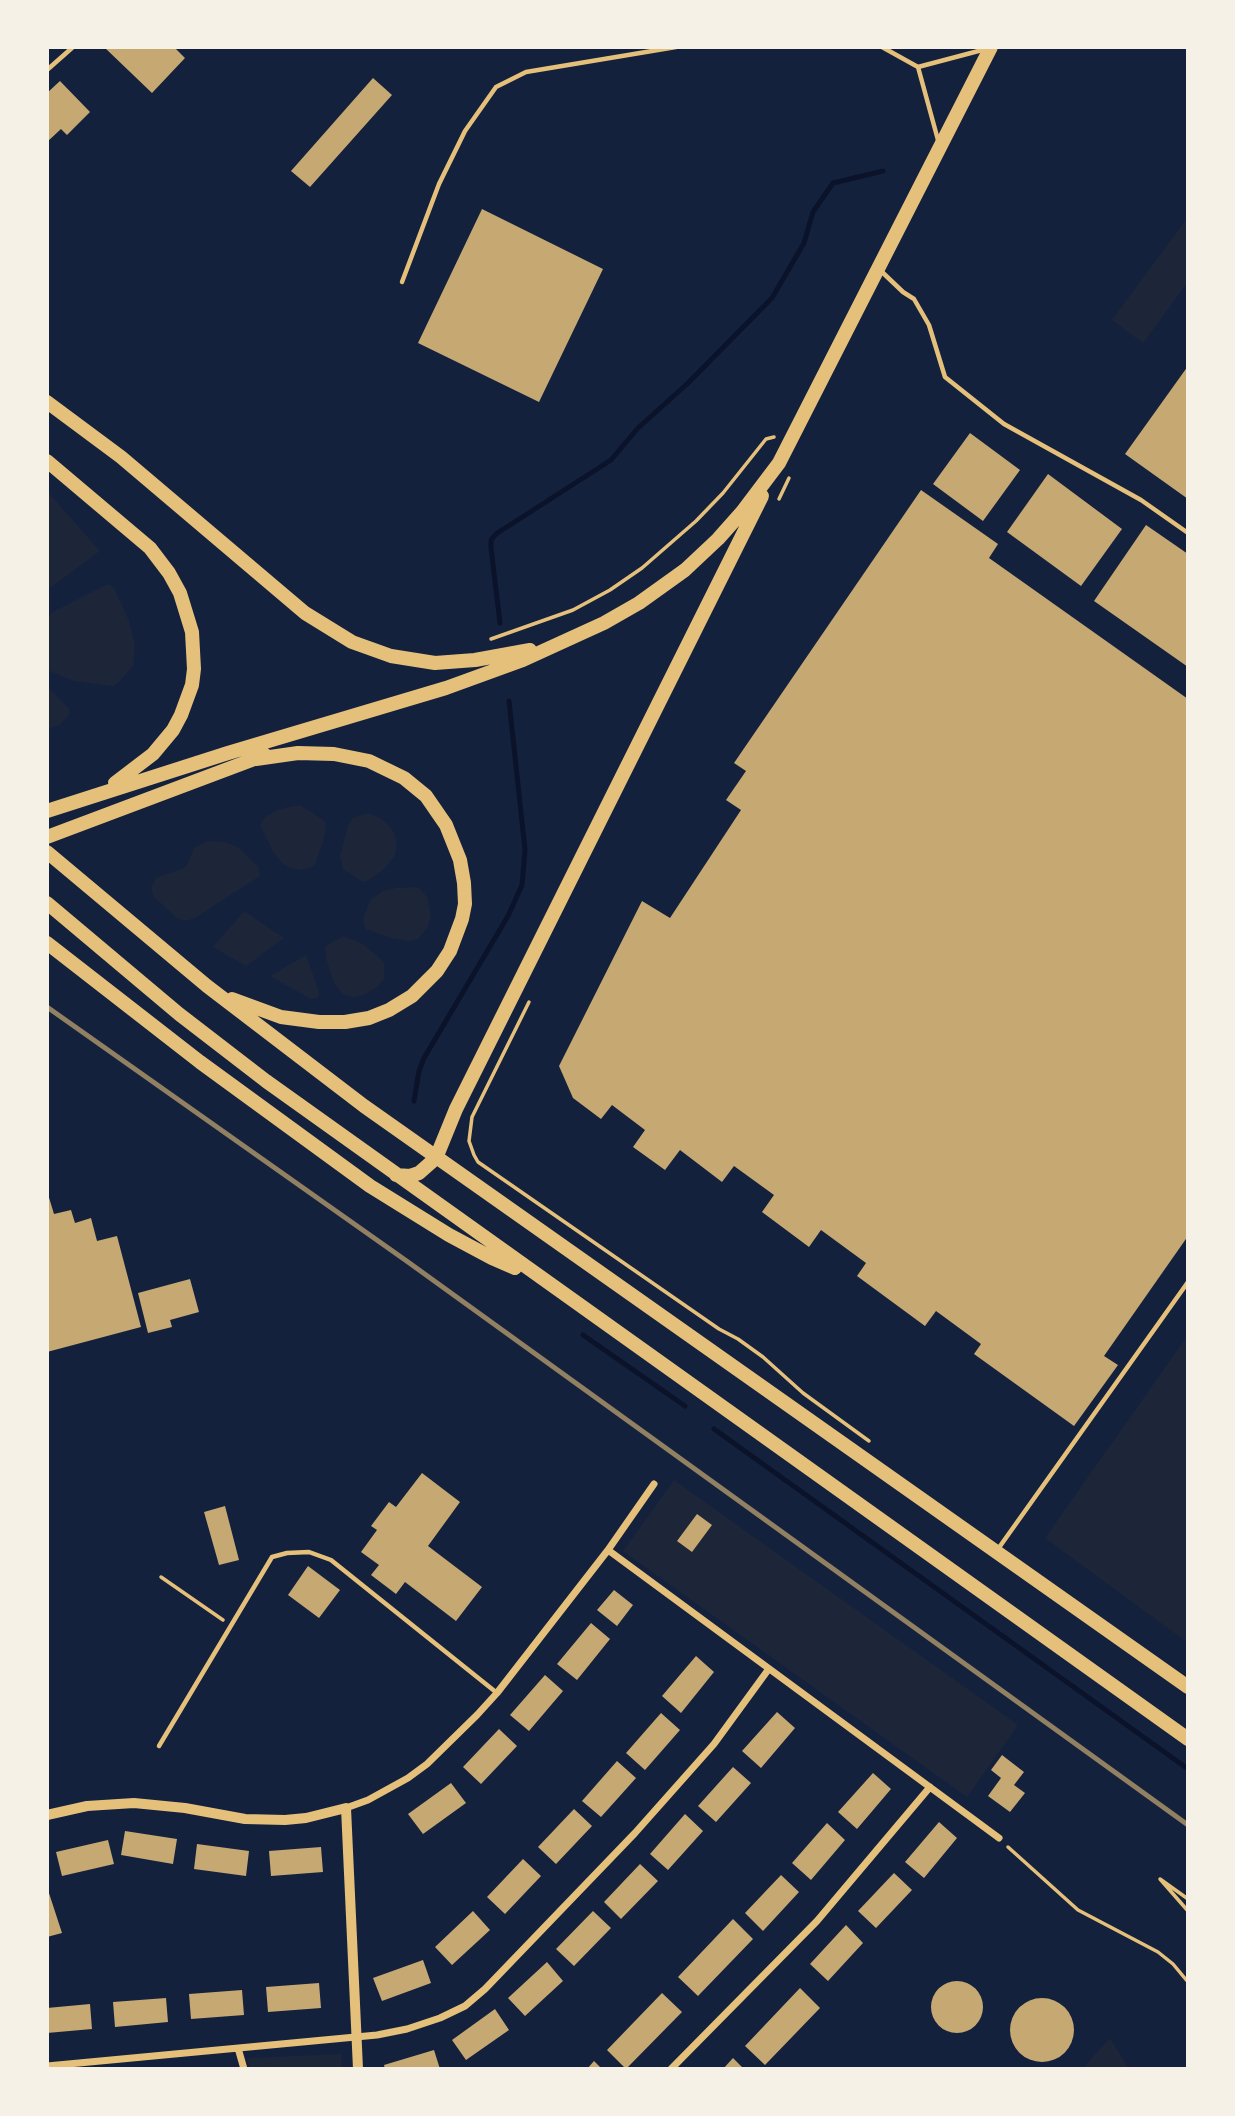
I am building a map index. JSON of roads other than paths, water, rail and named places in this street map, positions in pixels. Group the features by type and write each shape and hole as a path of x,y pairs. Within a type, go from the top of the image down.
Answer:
{"main road":[{"path":"396,1175 410,1176 419,1173 436,1158 462,1097 779,463 991,48"},
{"path":"47,402 121,457 305,613 352,642 411,660 453,663 499,656 572,639"},
{"path":"47,461 139,537 160,560 184,603 194,650 192,685 173,730 138,767 106,789 88,797"},
{"path":"47,811 479,677 572,639 639,603 685,570 726,530 779,463"},
{"path":"47,837 256,759 336,722"},
{"path":"207,986 244,1004 281,1017 318,1022 345,1022 369,1018 401,1004 425,984 450,951 462,919 464,883 453,838 432,804 415,787 386,768 353,757 298,753 256,759"},
{"path":"47,852 207,986 294,1054 436,1158 1188,1687"},
{"path":"47,902 223,1049 539,1278 1188,1739"},
{"path":"47,943 200,1062 370,1186 492,1258 539,1278"}],"street":[{"path":"47,1815 87,1806 134,1803 185,1808 245,1819 285,1820 326,1814 388,1790 427,1764 497,1693 608,1550 654,1484"},
{"path":"608,1550 999,1838"},
{"path":"47,2066 356,2037 407,2029 465,2006 485,1989 635,1833 705,1754 768,1670"},
{"path":"671,2069 817,1921 930,1787"},
{"path":"346,1808 358,2069"},
{"path":"238,2048 244,2069"},
{"path":"129,2057 132,2069"}],"lane":[{"path":"47,70 73,47"},
{"path":"402,282 444,173 465,131 496,87 526,72 676,47"},
{"path":"883,47 918,67 991,48"},
{"path":"918,67 940,146"},
{"path":"878,268 914,299 929,325 945,377 1004,424 1141,500 1188,533"},
{"path":"996,1552 1188,1282"},
{"path":"159,1746 272,1557 287,1553 309,1552 331,1560 497,1693"}],"waterway":[{"path":"500,623 491,548 491,540 496,534 611,460 638,428 687,384 772,298 804,243 813,212 833,183 883,171"},
{"path":"414,1101 424,1058 508,916 522,885 525,850 509,701"},
{"path":"583,1335 685,1406"},
{"path":"714,1429 1188,1769"}],"railway":[{"path":"47,1007 408,1262 1188,1825"}]}
